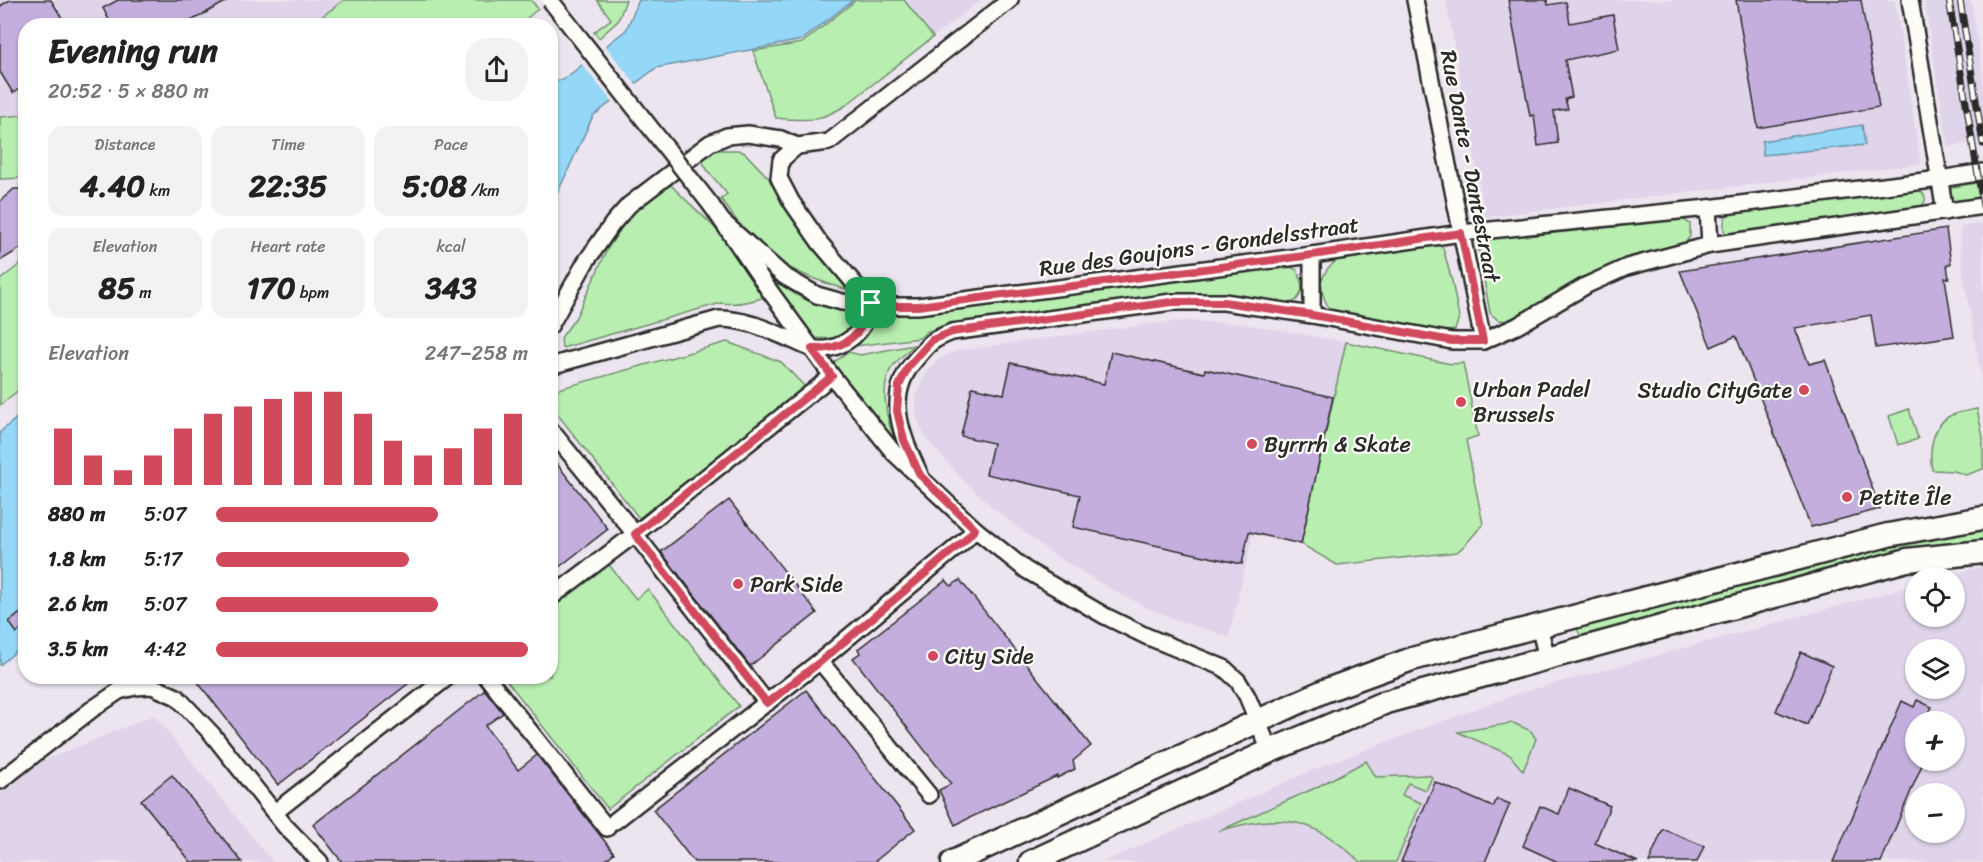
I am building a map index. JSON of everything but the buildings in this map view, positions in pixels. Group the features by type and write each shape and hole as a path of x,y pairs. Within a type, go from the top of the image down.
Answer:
{"main road":[{"path":"953,862 1324,691 1412,658 1888,535 1983,518"},
{"path":"1031,862 1270,751 1386,702 1907,560 1983,552"}],"street":[{"path":"550,0 711,205 812,349 894,453 975,529 1026,570 1105,616 1146,636 1224,668 1238,681 1247,696 1270,751"},
{"path":"558,312 585,263 613,223 629,206 710,144 727,136 748,134 781,139 796,146 829,142 1010,0"},
{"name":"Rue Dante - Dantestraat","path":"1415,0 1483,341"},
{"path":"1910,0 1945,212"},
{"path":"558,364 719,319 736,319 760,326 812,349 828,349 841,345 856,334 864,325 871,303 820,243 791,201 779,178 781,160 796,146"},
{"name":"Rue des Goujons - Grondelsstraat","path":"722,221 784,276 817,295 842,302 918,306 1312,255 1461,233 1708,208 1983,172"},
{"path":"920,475 904,440 897,411 899,386 908,367 932,340 952,332 1172,302 1224,302 1312,315 1452,341 1483,341 1517,326 1587,285 1627,267 1710,245 1983,206"},
{"path":"1708,208 1710,245"},
{"path":"1312,255 1312,315"},
{"path":"558,592 635,534 832,376"},
{"path":"558,439 767,703"},
{"path":"493,684 611,824 820,662 964,541 975,529"},
{"path":"1539,626 1547,657"},
{"path":"820,662 929,795"},
{"path":"0,782 119,690 144,684"},
{"path":"158,684 177,697 212,734 275,812 306,862"},
{"path":"275,812 438,684"},
{"path":"285,826 320,862"}],"shaded area":[{"path":"0,0 344,0 320,18 18,18 18,118 0,119"},
{"path":"904,0 981,0 933,37"},
{"path":"1446,0 1895,0 1921,164 1485,217"},
{"path":"1924,0 1971,0 1983,74 1983,141 1948,147"},
{"path":"1983,223 1983,388 1963,273 1959,232 1961,232 1961,227"},
{"path":"1186,321 1244,324 1346,342 1301,544 1253,533 1229,637 1150,609 1114,591 1055,556 992,507 964,481 926,439 916,416 916,396 926,371 939,359 955,351"},
{"path":"1983,566 1983,862 1103,862 1327,764 1516,694 1905,588 1905,627 1965,627 1965,571"},
{"path":"154,715 273,862 0,862 0,793 40,762"}],"green space":[{"path":"344,0 531,0 538,9 527,18 320,18"},
{"path":"597,0 626,0 618,21 599,38 594,32 611,19"},
{"path":"856,0 904,0 933,37 836,111 812,119 776,118 753,51 802,43"},
{"path":"18,116 18,178 0,179 0,117"},
{"path":"715,150 738,150 745,153 776,186 845,283 845,289 794,270 771,256 746,233 721,199 727,194 699,156"},
{"path":"667,181 735,249 757,280 765,297 743,303 721,303 562,348 561,338 576,317 608,248 633,211"},
{"path":"1983,182 1983,199 1953,203 1950,199 1949,192 1952,187"},
{"path":"1917,188 1924,194 1925,200 1915,212 1731,237 1724,231 1725,218 1735,208"},
{"path":"1662,217 1680,219 1690,224 1690,236 1686,242 1676,247 1636,257 1583,280 1510,321 1498,320 1490,313 1478,245 1482,237"},
{"path":"1434,243 1443,248 1452,281 1459,317 1455,330 1442,332 1350,318 1328,307 1321,281 1328,268 1342,256"},
{"path":"1283,264 1297,270 1302,286 1297,299 1287,305 1236,298 942,326 926,332 920,338 855,346 869,333 875,315 913,314"},
{"path":"18,266 18,391 0,405 0,280"},
{"path":"780,283 806,300 855,313 857,315 854,322 841,335 815,338 775,286"},
{"path":"727,342 781,362 806,388 639,518 558,415 558,389"},
{"path":"1346,342 1451,364 1463,363 1478,436 1466,440 1483,524 1457,552 1337,565 1301,544"},
{"path":"914,345 893,366 886,383 887,414 896,441 833,363 849,352 860,355"},
{"path":"1909,409 1918,439 1898,445 1889,416"},
{"path":"1977,409 1983,437 1983,469 1966,475 1954,471 1932,470 1932,441 1942,422 1951,415"},
{"path":"1983,528 1983,539 1910,551 1585,638 1577,629 1577,627 1836,554"},
{"path":"606,561 636,599 648,589 739,706 608,809 510,684 558,684 558,599"},
{"path":"1513,723 1531,731 1536,739 1523,771 1510,755 1458,732"},
{"path":"1366,761 1376,777 1428,775 1432,777 1426,790 1408,783 1402,795 1421,803 1396,862 1360,862 1327,835 1295,822 1260,822 1219,831 1313,789"}],"water":[{"path":"639,0 853,0 802,40 656,68 593,116 558,192 558,80 563,80 626,30"},
{"path":"1862,125 1865,145 1763,155 1762,141"},
{"path":"18,417 18,650 0,665 0,432"}],"pier":[{"path":"604,44 637,86 614,104 580,62"}],"railway":[{"path":"1949,0 1983,206"},
{"path":"1960,0 1983,144"}],"place":[{"name":"Studio CityGate","path":"1804,390"},
{"name":"Urban Padel Brussels","path":"1461,402"},
{"name":"Byrrrh & Skate","path":"1252,444"},
{"name":"Petite Île","path":"1847,497"},
{"name":"Park Side","path":"738,584"},
{"name":"City Side","path":"933,656"}],"route":[{"path":"1461,233 1483,341 1452,341 1312,315 1224,302 1172,302 952,332 932,340 908,367 899,386 897,411 904,440 920,475 975,529 964,541 820,662 767,703 635,534 832,376 812,349 828,349 841,345 856,334 864,325 871,303 918,306 1312,255 1461,233"}]}
